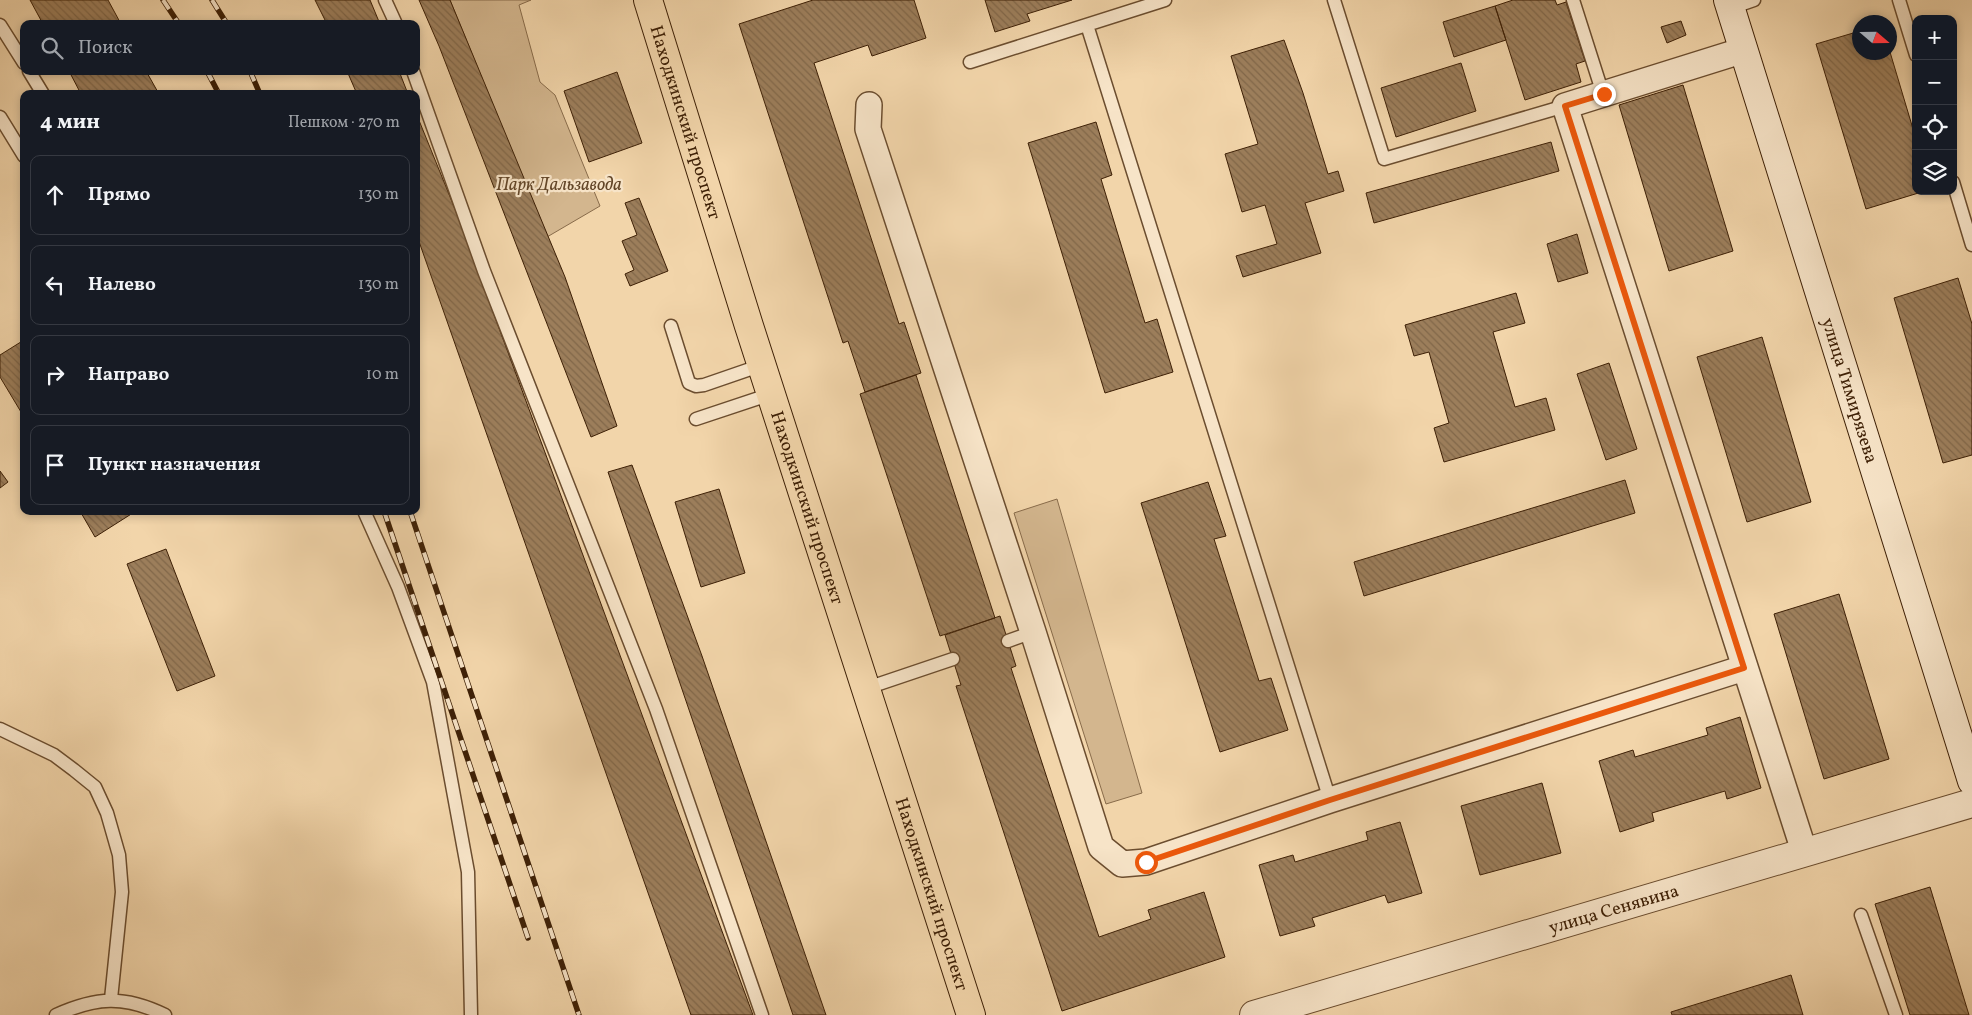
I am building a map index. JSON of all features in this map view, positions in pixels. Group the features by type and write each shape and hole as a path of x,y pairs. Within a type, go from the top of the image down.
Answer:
{"main road":[{"name":"Находкинский проспект","path":"648,0 771,394 868,688 971,1015"},
{"name":"улица Тимирязева","path":"1738,3 1744,50 1972,781"},
{"name":"улица Сенявина","path":"1254,1015 1804,851 1972,803"}],"street":[{"path":"1744,50 1565,106 1804,851"},
{"path":"869,105 868,129 1033,632 1101,847 1122,864 1146,862 1330,800 1744,668"}],"lane":[{"path":"385,0 394,20"},
{"path":"970,62 1164,0"},
{"path":"1334,0 1384,160 1565,106"},
{"path":"1572,0 1604,94"},
{"path":"1899,0 1912,43"},
{"path":"0,25 20,57"},
{"path":"1087,25 1330,800"},
{"path":"31,75 41,90"},
{"path":"413,75 419,90"},
{"path":"420,93 484,272 656,709 762,1015"},
{"path":"0,118 20,150"},
{"path":"1957,195 1972,245"},
{"path":"671,326 689,383 696,386 762,365"},
{"path":"696,420 771,394"},
{"path":"366,515 398,587 433,682 468,872 471,1015"},
{"path":"1008,641 1033,632"},
{"path":"868,688 953,659"},
{"path":"0,729 54,755 74,770 94,787 107,813 118,855 122,892 111,999"},
{"path":"1861,915 1896,1015"},
{"path":"56,1015 82,1004 111,999 136,1002 165,1015"}],"green space":[{"name":"Парк Дальзавода","path":"450,0 531,0 519,5 540,82 555,95 600,206 547,237"},
{"path":"1057,499 1142,793 1106,804 1014,513"}],"building":[{"path":"30,0 108,0 119,20 41,20"},
{"path":"315,0 370,0 378,20 325,20"},
{"path":"419,0 450,0 565,277 617,426 591,437 439,46"},
{"path":"813,0 914,0 926,38 872,56 868,45 814,63 899,324 904,322 921,373 865,392 848,341 843,343 739,24"},
{"path":"985,0 1072,0 1027,14 1030,21 995,32"},
{"path":"1513,0 1555,0 1557,5 1566,2 1585,61 1576,64 1581,82 1525,100 1495,6"},
{"path":"1495,6 1506,40 1454,57 1443,22"},
{"path":"1681,21 1686,35 1667,43 1661,27"},
{"path":"1852,33 1852,60 1892,60 1912,126 1912,195 1866,209 1816,44"},
{"path":"1284,40 1303,93 1328,174 1338,171 1344,191 1305,203 1321,253 1243,277 1236,256 1277,244 1265,205 1242,212 1225,154 1258,144 1231,56"},
{"path":"1461,63 1476,111 1396,137 1381,88"},
{"path":"617,72 642,143 589,162 564,91"},
{"path":"71,75 148,75 157,90 79,90"},
{"path":"349,75 401,75 406,90 355,90"},
{"path":"1683,85 1733,251 1669,271 1619,105"},
{"path":"1096,122 1112,175 1101,179 1145,323 1157,319 1173,372 1105,393 1028,143"},
{"path":"420,123 455,209 753,1015 691,1015 420,244"},
{"path":"1551,142 1559,171 1374,223 1366,193"},
{"path":"639,198 668,271 630,286 625,274 634,270 622,241 637,235 625,203"},
{"path":"1577,234 1588,273 1558,282 1547,244"},
{"path":"1958,278 1972,324 1972,455 1943,463 1894,298"},
{"path":"1516,293 1525,323 1493,332 1515,407 1546,398 1555,430 1444,462 1434,428 1449,423 1429,352 1414,356 1405,325"},
{"path":"1762,337 1811,502 1747,522 1697,357"},
{"path":"20,342 20,410 0,377 0,355"},
{"path":"1609,363 1637,449 1606,460 1577,374"},
{"path":"916,375 995,618 940,636 860,394"},
{"path":"632,465 702,656 826,1015 793,1015 608,472"},
{"path":"0,471 8,482 0,488"},
{"path":"1625,480 1635,513 1364,596 1354,562"},
{"path":"1208,482 1226,536 1214,539 1259,681 1271,678 1288,730 1220,752 1141,503"},
{"path":"719,489 745,573 701,587 675,502"},
{"path":"82,515 130,515 95,537"},
{"path":"166,549 215,676 177,691 127,564"},
{"path":"1839,594 1889,759 1824,779 1774,614"},
{"path":"1000,616 1016,666 1011,668 1099,937 1151,919 1148,910 1204,892 1225,957 1062,1011 956,686 961,685 945,635"},
{"path":"1740,717 1761,788 1727,799 1725,791 1652,813 1654,821 1620,832 1599,761 1633,750 1635,757 1708,735 1706,728"},
{"path":"1542,783 1561,853 1480,875 1461,806"},
{"path":"1400,822 1422,893 1388,903 1385,895 1312,918 1315,926 1280,936 1259,865 1293,855 1295,862 1368,840 1366,832"},
{"path":"1930,887 1969,1015 1910,1015 1875,904"},
{"path":"1791,975 1803,1015 1672,1015 1671,1012"}],"railway":[{"path":"163,0 176,20"},
{"path":"212,0 224,20"},
{"path":"209,75 217,90"},
{"path":"252,75 258,90"},
{"path":"385,515 528,938"},
{"path":"411,515 579,1015"}],"route":[{"path":"1146,862 1330,800 1744,668 1565,106 1604,94"}]}
